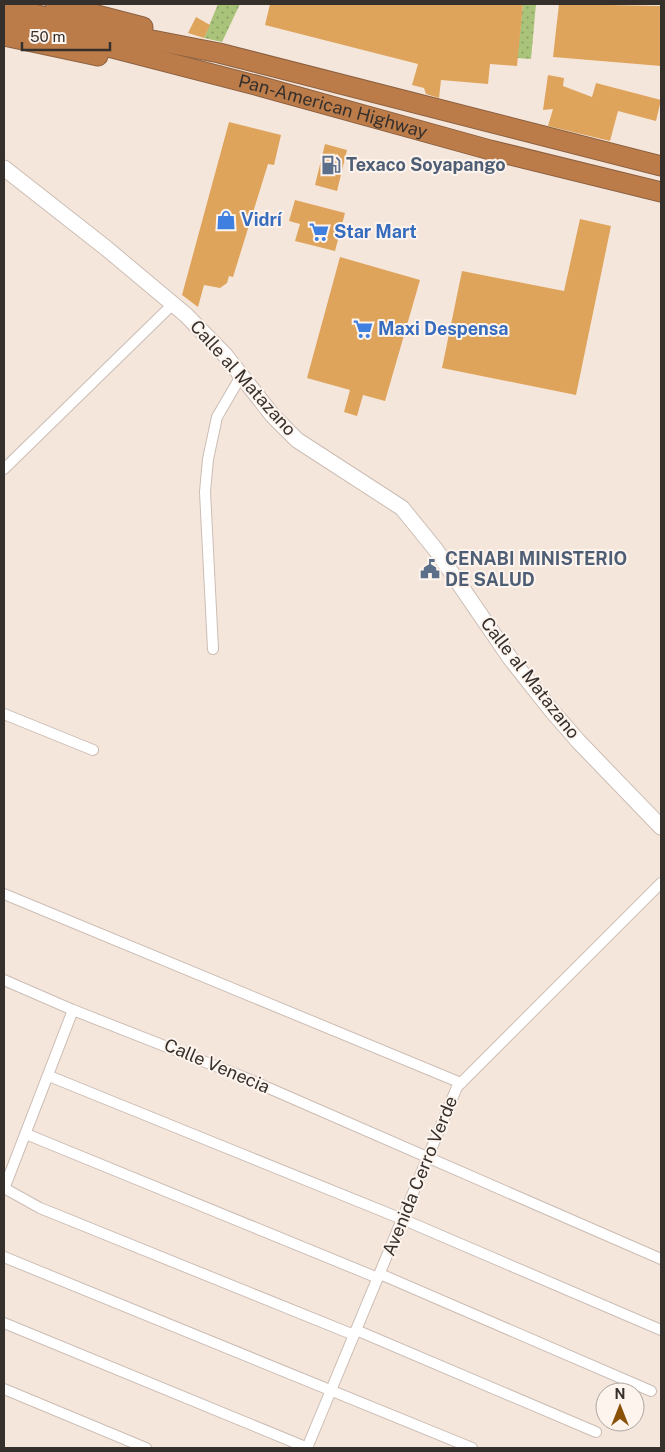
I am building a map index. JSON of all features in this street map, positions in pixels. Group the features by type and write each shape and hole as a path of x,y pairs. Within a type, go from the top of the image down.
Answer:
{"highway":[{"path":"55,4 199,42 219,53"},
{"name":"Pan-American Highway","path":"4,7 106,32 219,53 500,123 661,166"},
{"name":"Pan-American Highway","path":"4,20 258,86 490,150 661,192"},
{"path":"4,36 190,76 258,86"},
{"path":"490,150 505,146 509,140 507,130 500,123"},
{"path":"526,159 517,150 517,141 521,134 533,132"}],"street":[{"name":"Calle al Matazano","path":"4,168 106,248 173,304 218,348 273,416 297,440 402,508 436,550 510,658 552,711 579,742 661,827"},
{"path":"4,469 173,304"},
{"path":"213,649 205,492 208,459 217,417 241,376"},
{"path":"4,714 93,750"},
{"name":"Avenida Cerro Verde","path":"308,1448 457,1087 661,883"},
{"path":"4,894 461,1083"},
{"name":"Calle Venecia","path":"4,981 241,1076 661,1259"},
{"path":"73,1010 26,1134 8,1165 4,1188 40,1208 355,1333 595,1432"},
{"path":"49,1076 402,1219 661,1330"},
{"path":"26,1134 379,1276 650,1391"},
{"path":"4,1257 472,1448"},
{"path":"4,1323 308,1448"},
{"path":"4,1389 146,1448"}],"green space":[{"path":"218,4 240,4 222,42 204,38"},
{"path":"523,4 536,4 531,59 517,58"}],"building":[{"path":"270,4 523,4 517,66 490,64 488,84 441,80 439,98 426,94 424,88 412,85 418,64 265,25"},
{"path":"559,4 661,6 661,66 553,57"},
{"path":"196,17 210,25 204,38 188,33"},
{"path":"548,75 564,78 563,86 592,97 596,83 661,100 656,121 618,111 610,141 548,126 553,109 543,110"},
{"name":"Vidrí","path":"229,122 281,135 274,165 268,164 233,277 229,276 227,283 220,288 204,285 198,307 182,295"},
{"name":"Texaco Soyapango","path":"325,144 347,150 337,191 315,185"},
{"name":"Star Mart","path":"295,200 345,213 335,251 295,241 300,224 289,221"},
{"path":"580,219 611,226 576,395 442,368 462,271 564,291"},
{"name":"Maxi Despensa","path":"340,257 420,280 385,401 363,395 357,416 344,412 350,390 307,378"}],"place":[{"name":"Texaco Soyapango","path":"331,165"},
{"name":"Vidrí","path":"226,220"},
{"name":"Star Mart","path":"319,232"},
{"name":"Maxi Despensa","path":"363,329"},
{"name":"CENABI MINISTERIO DE SALUD","path":"430,569"}]}
